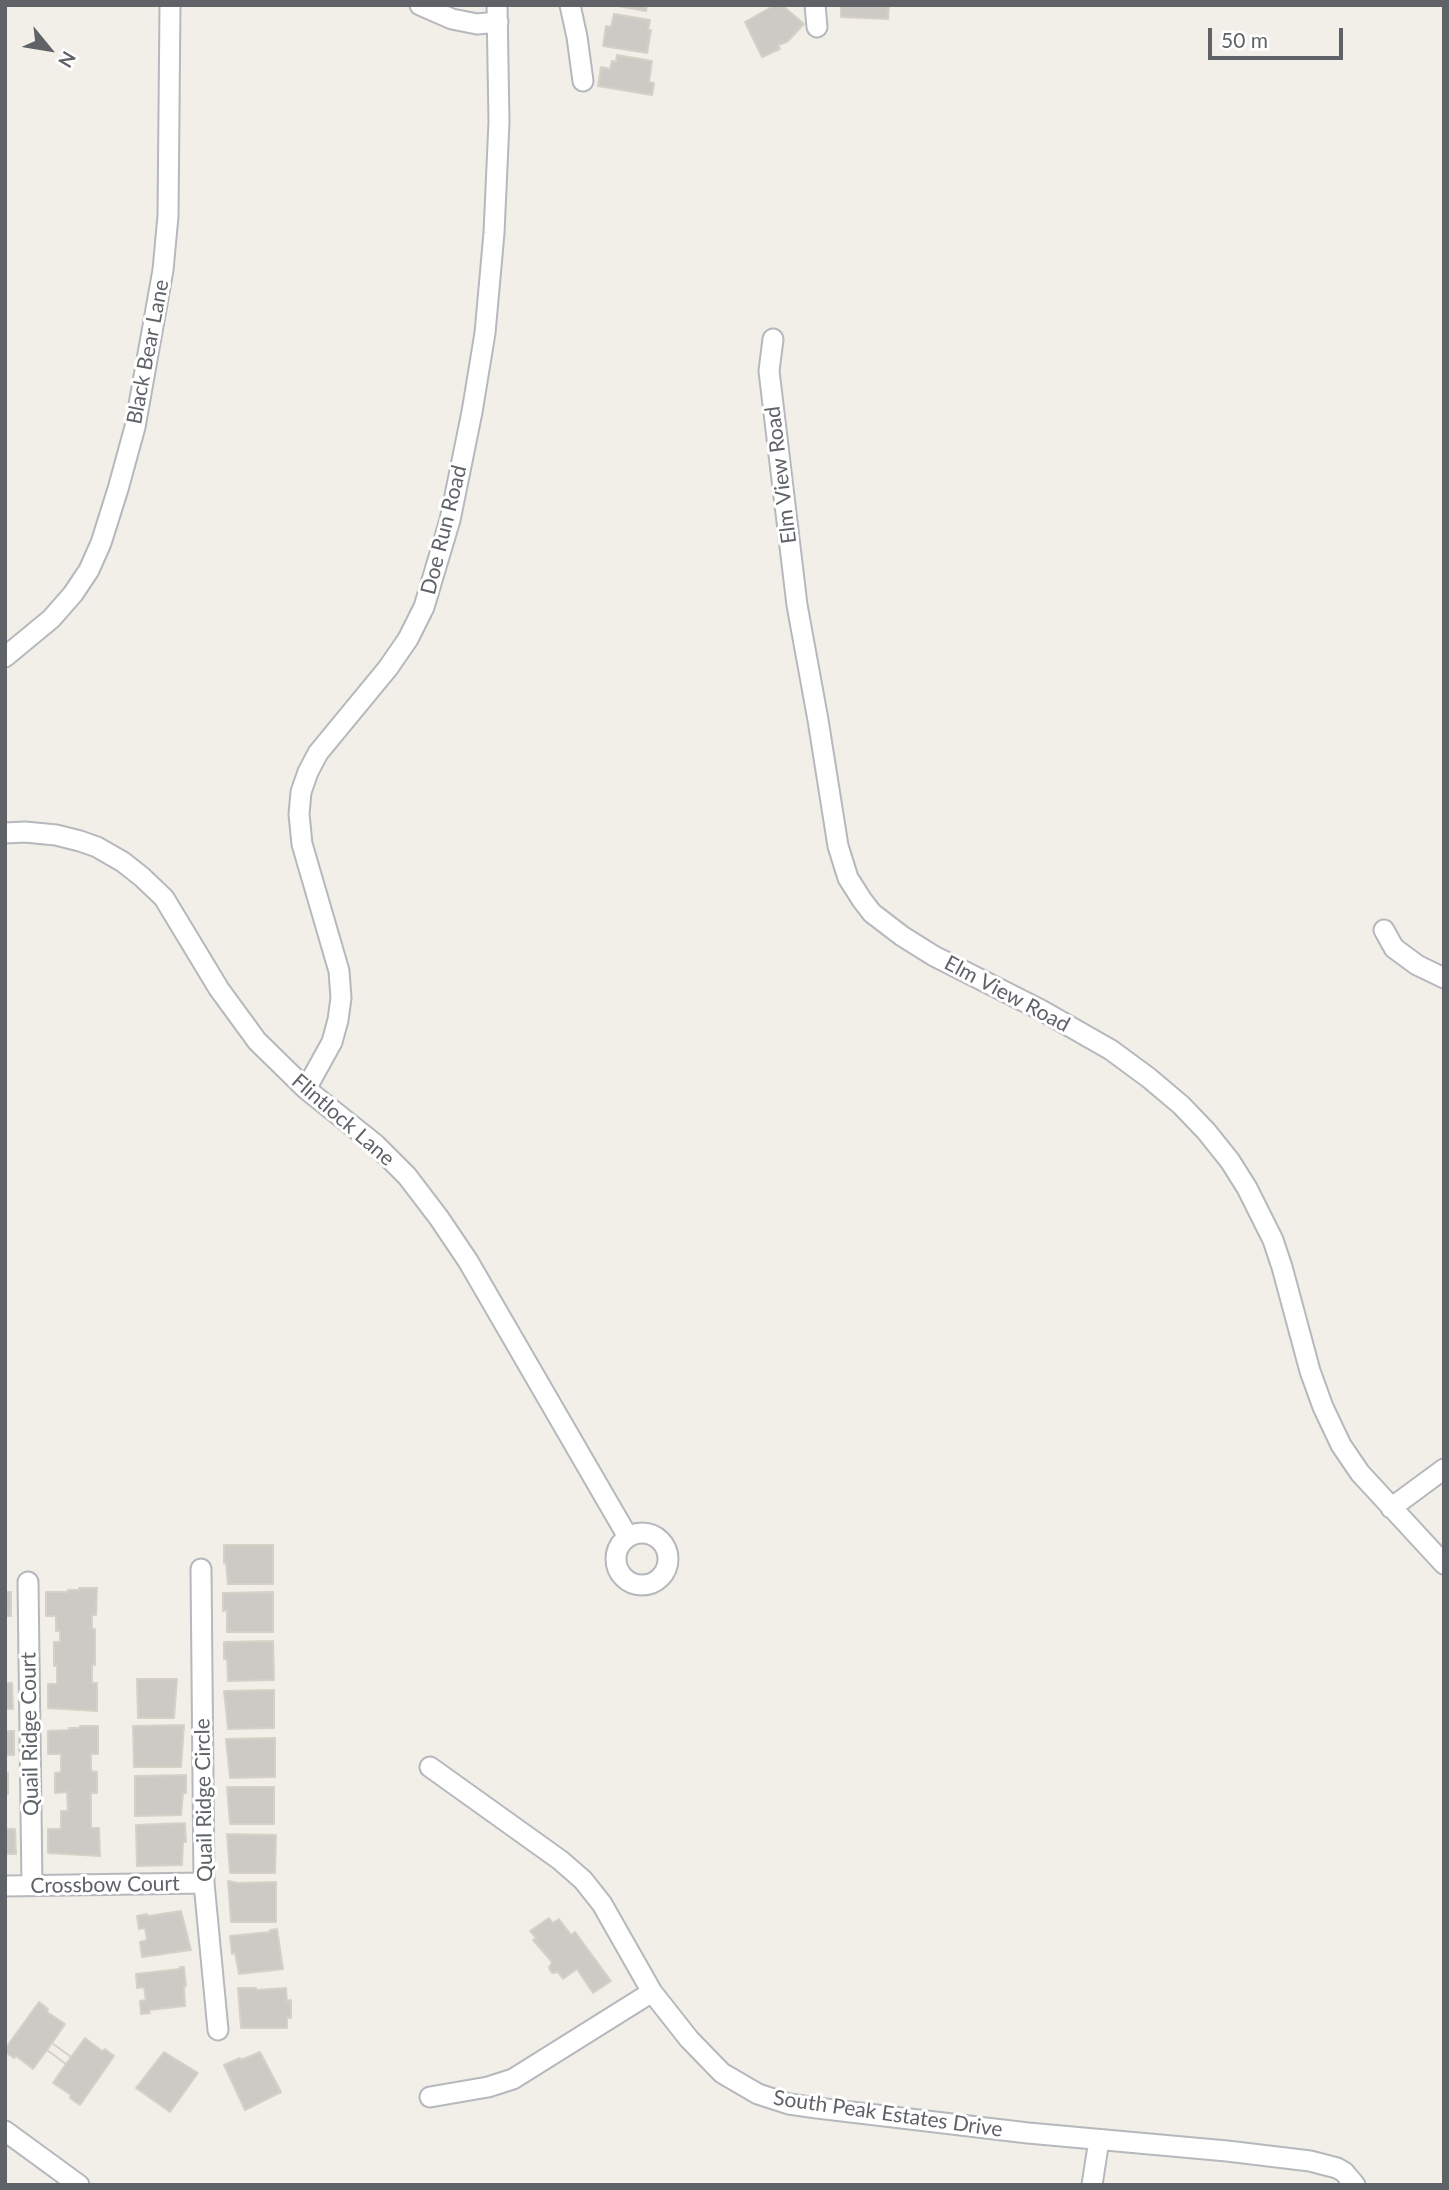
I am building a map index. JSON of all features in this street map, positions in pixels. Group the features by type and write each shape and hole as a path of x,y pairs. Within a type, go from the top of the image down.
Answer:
{"street":[{"name":"Black Bear Lane","path":"5,657 51,619 89,570 101,543 135,427 162,280 168,216 170,5"},
{"path":"420,5 452,19 477,24 498,14"},
{"path":"570,5 578,37 583,81"},
{"path":"815,5 817,27"},
{"name":"Doe Run Road","path":"306,1089 332,1042 341,998 339,971 302,844 299,814 301,792 318,753 388,668 408,639 424,607 450,520 481,359 494,233 499,121 498,14"},
{"name":"Elm View Road","path":"773,339 769,371 797,605 838,846 848,878 873,913 902,936 934,956 1041,1010 1111,1051 1149,1078 1206,1131 1247,1188 1273,1240 1310,1371 1341,1445 1360,1473 1444,1564"},
{"name":"Flintlock Lane","path":"5,833 56,835 97,847 123,862 164,898 232,1010 257,1041 306,1089 375,1144 407,1176 439,1218 468,1261 628,1537"},
{"path":"1384,930 1394,948 1417,965 1444,978"},
{"path":"1391,1508 1444,1469"},
{"name":"Quail Ridge Circle","path":"201,1569 204,1883 218,2029"},
{"name":"Quail Ridge Court","path":"28,1582 32,1886"},
{"name":"South Peak Estates Drive","path":"430,1767 583,1880 602,1904 652,1992 712,2064 732,2080 768,2098 817,2108 1310,2161 1338,2168 1345,2172 1355,2185"},
{"name":"Crossbow Court","path":"5,1886 204,1883"},
{"path":"430,2097 488,2087 513,2079 652,1992"},
{"path":"5,2131 79,2185"},
{"path":"1092,2185 1100,2140"}],"building":[{"path":"612,5 647,5 646,11"},
{"path":"775,5 782,5 804,24 787,42 778,45 780,49 762,57 745,22"},
{"path":"841,5 889,5 888,19 841,17"},
{"path":"614,14 650,20 647,53 603,46 606,26 611,27"},
{"path":"617,55 652,61 649,82 654,83 652,95 598,86 601,67 610,69 612,61 616,62"},
{"path":"224,1545 273,1545 273,1584 228,1584"},
{"path":"79,1588 97,1588 96,1615 92,1615 92,1629 95,1629 95,1665 92,1664 92,1683 97,1683 97,1711 48,1708 48,1684 57,1684 54,1642 60,1642 60,1631 56,1631 56,1616 46,1616 46,1592 68,1592"},
{"path":"5,1592 11,1592 11,1616 5,1616"},
{"path":"273,1592 273,1632 227,1632 227,1610 223,1611 223,1593"},
{"path":"273,1641 274,1680 228,1681 224,1642"},
{"path":"137,1679 177,1679 174,1718 138,1718"},
{"path":"5,1683 12,1683 13,1709 5,1709"},
{"path":"274,1690 274,1728 228,1729 224,1691"},
{"path":"184,1725 181,1767 134,1767 133,1726"},
{"path":"80,1726 98,1726 98,1754 91,1754 91,1771 97,1772 97,1793 91,1793 91,1828 99,1828 100,1856 48,1853 48,1829 61,1829 61,1811 68,1811 67,1792 55,1793 55,1773 61,1772 61,1754 48,1754 48,1731 69,1730"},
{"path":"5,1731 14,1731 14,1755 5,1755"},
{"path":"275,1738 275,1777 230,1778 226,1739"},
{"path":"5,1773 8,1773 8,1794 5,1794"},
{"path":"186,1775 186,1793 183,1793 181,1815 135,1816 135,1776"},
{"path":"227,1787 274,1787 274,1824 230,1824"},
{"path":"185,1823 186,1842 183,1842 182,1865 137,1866 136,1825"},
{"path":"5,1829 15,1829 16,1854 5,1854"},
{"path":"227,1834 276,1835 275,1873 230,1873"},
{"path":"228,1881 276,1882 276,1922 231,1922"},
{"path":"181,1911 191,1950 142,1957 140,1942 147,1940 145,1928 139,1929 137,1916"},
{"path":"549,1918 553,1923 559,1919 571,1935 575,1932 611,1981 593,1993 577,1969 563,1979 558,1972 552,1973 549,1968 552,1962 533,1940 536,1938 530,1931"},
{"path":"277,1929 283,1969 239,1974 235,1953 232,1954 230,1936"},
{"path":"184,1967 185,2006 149,2010 150,2013 141,2014 140,2001 146,2000 144,1987 137,1988 136,1974"},
{"path":"238,1988 286,1988 287,2001 291,2000 291,2018 287,2018 287,2028 241,2028"},
{"path":"39,2002 48,2009 47,2012 65,2024 52,2043 71,2057 66,2064 47,2050 33,2069 16,2056 14,2058 5,2052"},
{"path":"85,2038 114,2056 80,2105 53,2083 66,2064 47,2050 52,2043 71,2057"},
{"path":"164,2052 198,2073 170,2112 136,2088"},
{"path":"260,2052 281,2092 245,2110 224,2065"}]}
